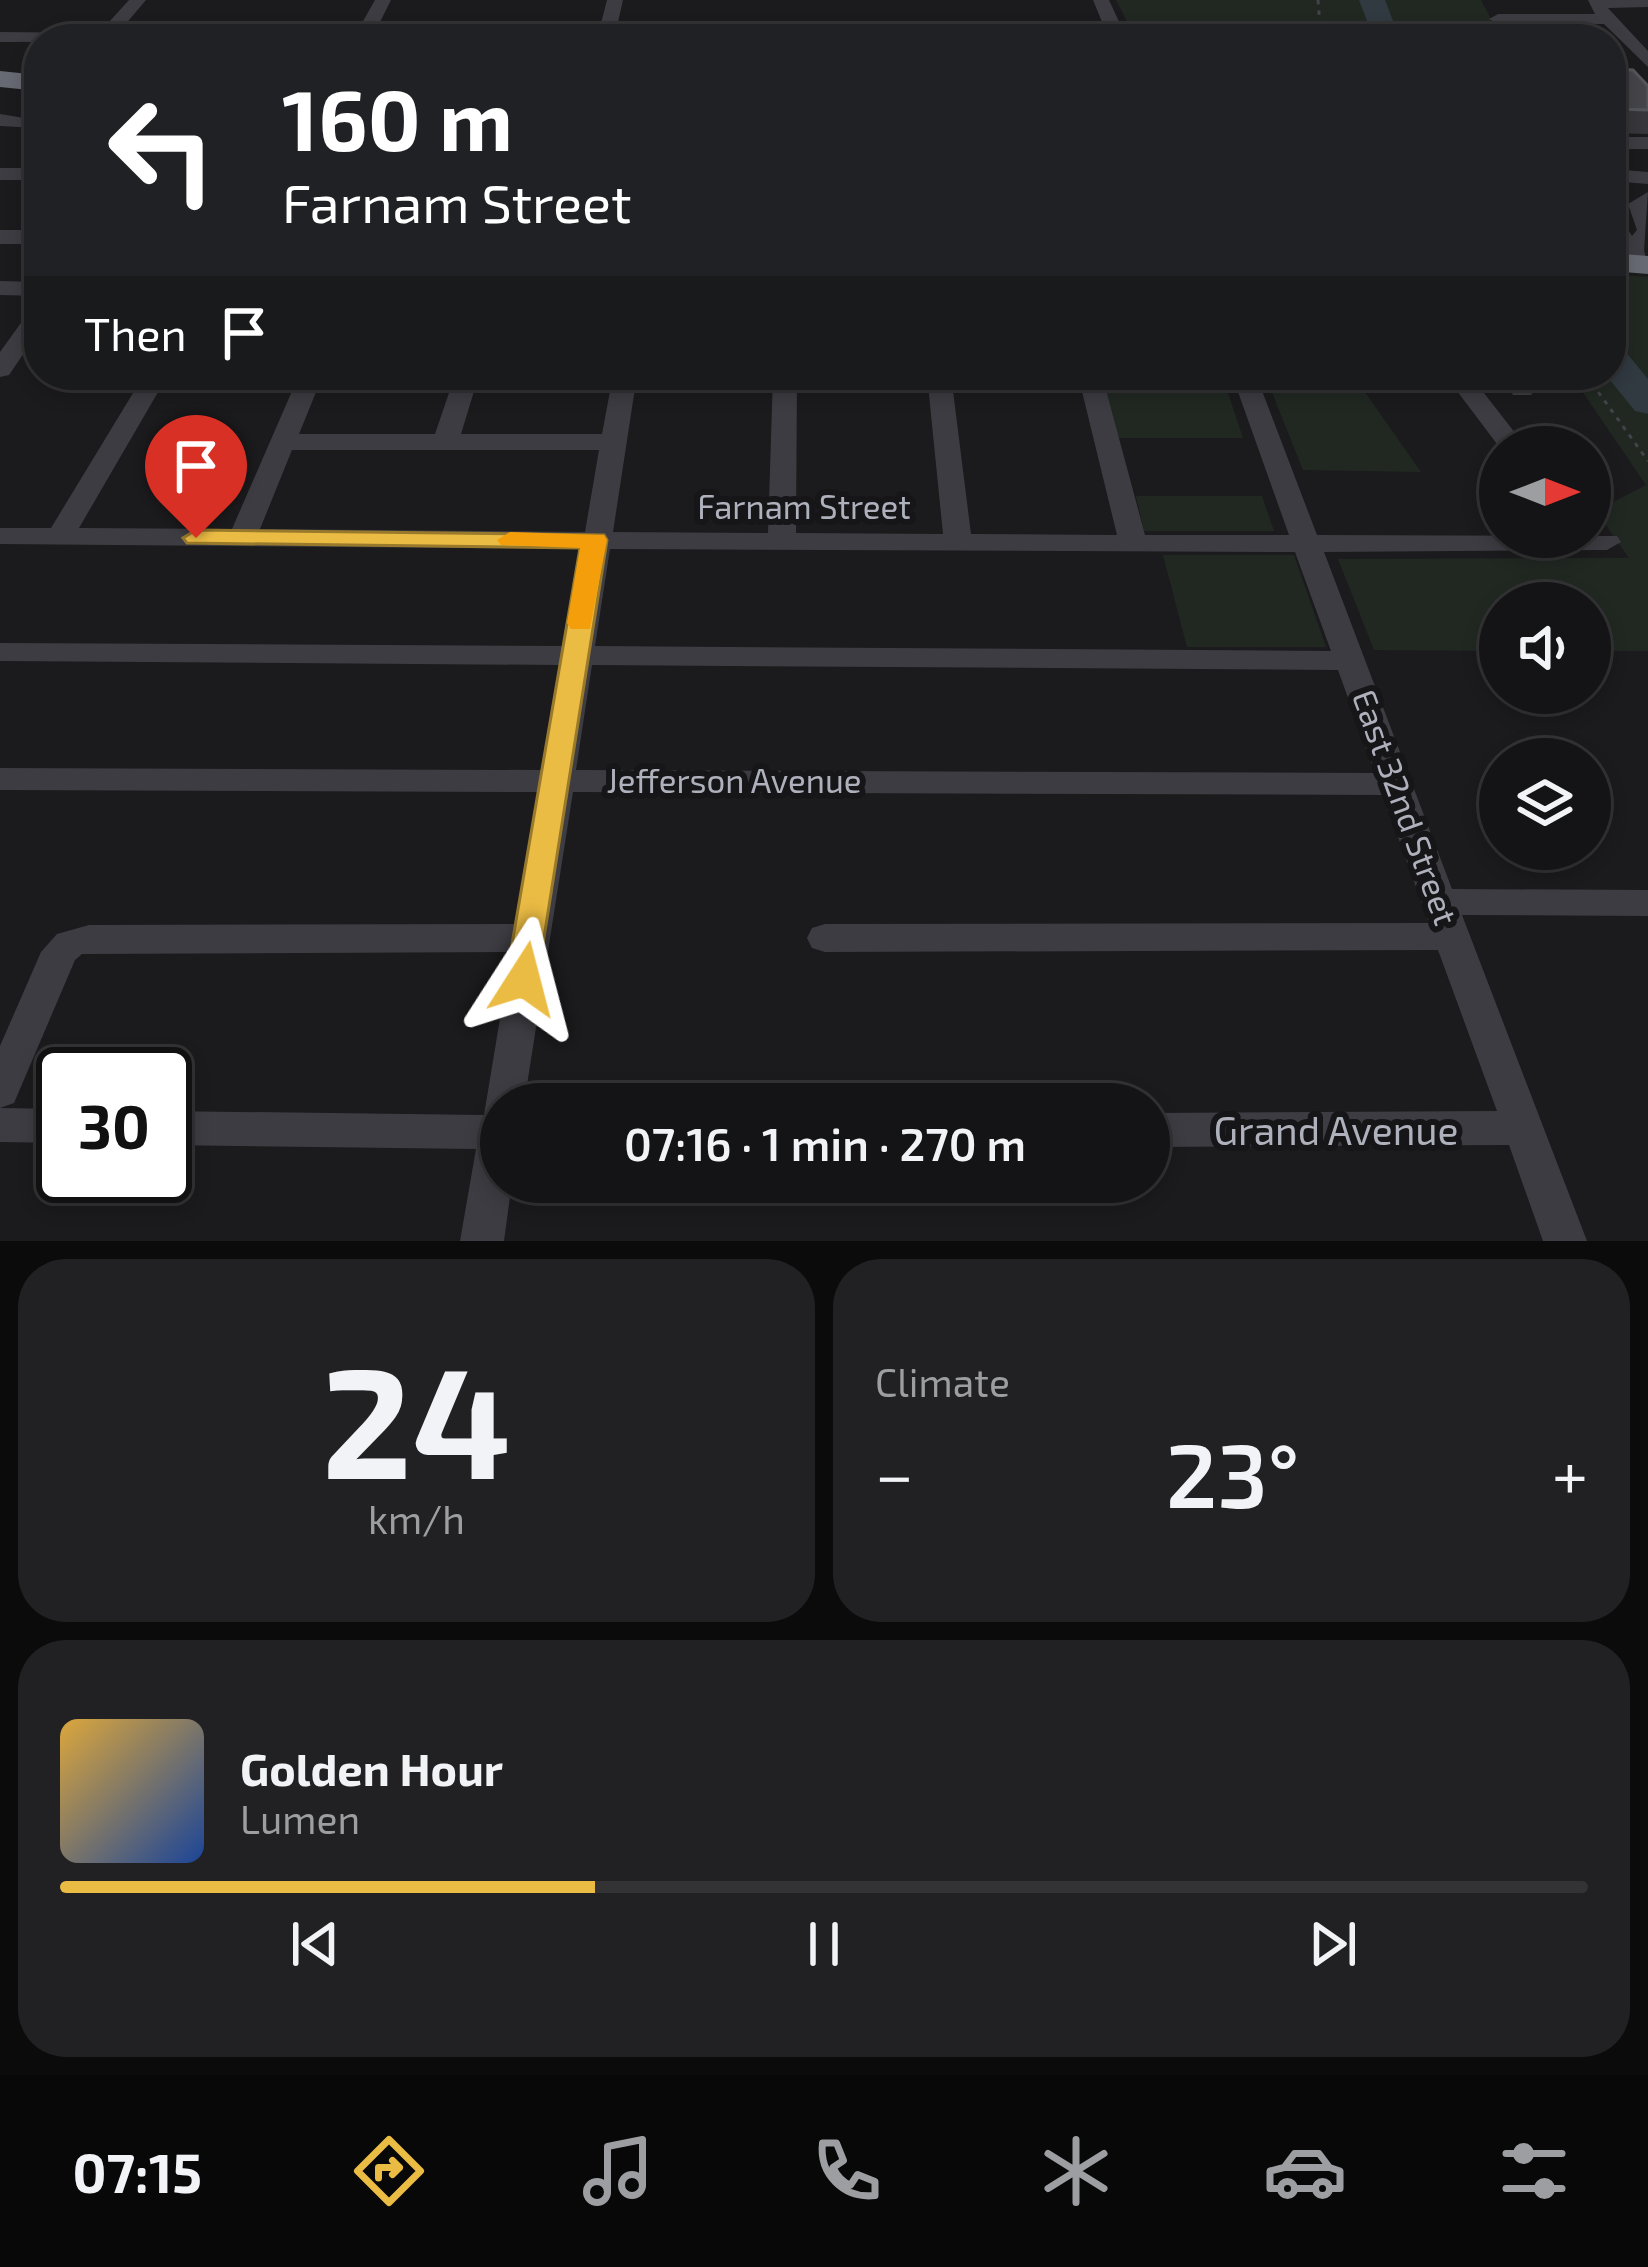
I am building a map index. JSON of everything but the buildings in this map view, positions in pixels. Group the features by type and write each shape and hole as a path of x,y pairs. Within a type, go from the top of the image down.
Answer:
{"street":[{"path":"116,24 138,0"},
{"path":"1592,2 1648,2"},
{"path":"1592,2 1615,24"},
{"path":"1498,19 1610,19"},
{"path":"1626,35 1648,62"},
{"path":"1634,260 1648,230 1639,204 1648,195"},
{"path":"0,370 9,343"},
{"path":"60,537 147,390"},
{"path":"242,538 305,390"},
{"path":"446,442 462,390"},
{"path":"507,1083 622,390"},
{"path":"782,542 785,390"},
{"path":"941,390 958,543"},
{"path":"1094,390 1132,544"},
{"name":"East 32nd Street","path":"1250,390 1565,1241"},
{"path":"1468,390 1496,426"},
{"path":"282,442 613,442"},
{"name":"Farnam Street","path":"0,536 1132,544 1479,538"},
{"path":"0,652 1353,661"},
{"name":"Jefferson Avenue","path":"0,779 1396,784"},
{"path":"825,938 1447,919 1648,903"},
{"path":"0,1092 60,952 70,944 89,939 530,938"},
{"path":"192,1128 480,1122"},
{"path":"0,1125 36,1126"},
{"name":"Grand Avenue","path":"1170,1130 1524,1128"},
{"path":"482,1241 488,1203"}],"path":[{"path":"1597,390 1648,461"}],"shaded area":[{"path":"1116,0 1481,0 1497,24 1128,24"},
{"path":"1626,275 1648,277 1648,651 1611,651 1611,582 1479,582 1479,651 1374,650 1338,559 1629,558 1611,532 1611,503 1646,485 1611,434 1611,426 1606,426 1581,390 1626,390"},
{"path":"1102,390 1227,390 1243,438 1113,438"},
{"path":"1271,390 1364,390 1421,472 1303,470"},
{"path":"1136,496 1262,496 1274,531 1144,531"},
{"path":"1163,555 1294,555 1326,647 1187,647"}],"waterway":[{"path":"1372,0 1381,24"},
{"path":"1626,376 1648,403"}],"slow traffic":[{"path":"510,540 595,540 580,623"}],"route":[{"path":"196,538 595,540 524,979"}]}
